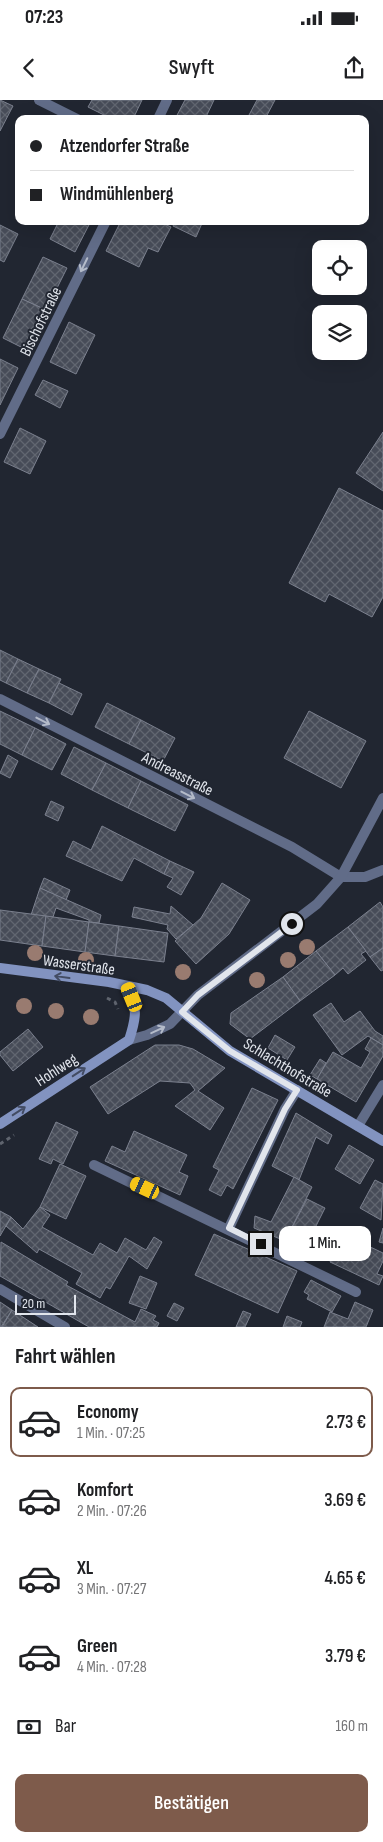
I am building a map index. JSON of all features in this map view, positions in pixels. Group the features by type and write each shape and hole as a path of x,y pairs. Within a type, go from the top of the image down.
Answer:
{"main road":[{"name":"Wasserstraße","path":"0,968 128,986 136,1007 135,1021 129,1040"},
{"name":"Schlachthofstraße","path":"128,986 147,990 166,998 230,1051 383,1141"},
{"name":"Hohlweg","path":"0,1124 129,1040"}],"street":[{"path":"39,100 69,115"},
{"path":"160,115 168,100"},
{"name":"Bischofstraße","path":"0,434 104,225"},
{"name":"Andreasstraße","path":"0,699 292,848 341,877"},
{"path":"129,1040 170,1024 198,995 317,904 341,877 383,798"},
{"path":"341,877 365,877 383,870"},
{"path":"358,1126 383,1085"},
{"path":"229,1228 285,1109 297,1090"},
{"path":"94,1164 229,1228 356,1292"},
{"path":"0,1290 65,1327"}],"path":[{"path":"100,995 115,1002 121,1018"}],"building":[{"path":"0,100 13,106 0,131"},
{"path":"92,100 142,100 135,115 104,115 88,107"},
{"path":"185,100 214,100 207,115 177,115"},
{"path":"257,100 275,100 267,115 249,115"},
{"path":"0,225 18,234 4,262 0,260"},
{"path":"57,225 89,225 75,252 50,239"},
{"path":"119,225 167,225 171,227 158,252 148,248 139,267 106,251"},
{"path":"173,225 201,225 196,237"},
{"path":"43,257 67,268 46,310 22,299"},
{"path":"22,299 46,310 27,350 3,338"},
{"path":"69,322 95,335 76,374 50,362"},
{"path":"0,359 18,368 0,405"},
{"path":"43,380 68,391 60,408 35,395"},
{"path":"20,428 46,441 30,474 4,462"},
{"path":"383,432 383,491 356,473"},
{"path":"339,488 383,511 383,597 372,617 329,594 325,602 289,583"},
{"path":"0,650 18,659 6,683 0,680"},
{"path":"18,659 39,669 27,693 6,683"},
{"path":"39,669 61,679 49,703 27,693"},
{"path":"59,683 82,694 72,715 49,703"},
{"path":"107,703 141,720 129,744 95,727"},
{"path":"0,711 35,728 22,755 0,744"},
{"path":"309,711 366,741 341,788 284,758"},
{"path":"141,720 175,738 163,761 129,744"},
{"path":"35,728 66,744 52,770 22,755"},
{"path":"74,747 106,763 92,790 61,774"},
{"path":"8,755 18,761 10,778 0,773"},
{"path":"106,763 141,781 128,808 92,790"},
{"path":"141,781 188,805 175,831 128,808"},
{"path":"51,801 64,807 58,821 45,815"},
{"path":"102,826 170,861 164,874 134,858 122,881 66,856 73,841 91,850"},
{"path":"170,861 194,872 181,895 167,887 173,878 164,874"},
{"path":"44,878 70,890 66,900 40,888"},
{"path":"222,883 250,900 229,934 196,964 175,941 201,918"},
{"path":"40,888 101,915 99,923 89,922 89,920 56,908 53,917 31,915"},
{"path":"380,902 383,907 383,948 370,957 348,927"},
{"path":"171,906 193,925 176,939 167,929 168,925 132,917 134,907 170,914"},
{"path":"0,910 46,916 42,946 0,940"},
{"path":"46,916 89,922 85,952 42,946"},
{"path":"89,922 119,926 115,956 85,952"},
{"path":"119,926 168,933 164,962 115,956"},
{"path":"348,927 366,951 361,954 366,960 348,974 343,968 335,975 316,951"},
{"path":"383,948 383,970 381,971 370,957"},
{"path":"316,951 335,975 300,1001 283,977"},
{"path":"283,977 300,1001 250,1039 230,1024 231,1013"},
{"path":"331,1003 344,1022 360,1011 375,1031 383,1036 383,1045 368,1036 342,1055 313,1015"},
{"path":"28,1029 43,1047 13,1071 0,1055 0,1052"},
{"path":"275,1035 295,1047 287,1060 268,1048"},
{"path":"371,1038 383,1045 383,1056 356,1102 317,1079 333,1052 361,1068 370,1052 365,1049"},
{"path":"155,1045 179,1045 193,1049 225,1068 198,1091 224,1108 210,1130 175,1106 195,1090 190,1083 160,1081 108,1114 90,1087"},
{"path":"320,1059 326,1063 317,1079 310,1075"},
{"path":"252,1088 278,1100 233,1189 227,1185 221,1196 209,1190 219,1170 213,1167"},
{"path":"296,1113 332,1135 328,1144 316,1137 299,1180 272,1166"},
{"path":"56,1122 78,1132 63,1164 53,1159 51,1164 39,1159"},
{"path":"134,1131 187,1155 179,1172 188,1176 180,1195 105,1161 112,1146 125,1152"},
{"path":"349,1145 374,1160 360,1184 335,1169"},
{"path":"60,1164 86,1176 66,1219 40,1207"},
{"path":"294,1177 312,1187 285,1241 254,1228 255,1216 271,1222"},
{"path":"375,1180 383,1184 381,1220 360,1208"},
{"path":"307,1199 325,1208 304,1250 285,1241"},
{"path":"40,1207 50,1215 42,1227 93,1255 100,1243 117,1253 125,1238 146,1250 154,1237 162,1242 147,1269 129,1256 110,1289 106,1287 100,1298 76,1284 82,1273 39,1249 37,1253 6,1226 11,1217 23,1229"},
{"path":"0,1211 11,1217 0,1236"},
{"path":"383,1228 383,1243 379,1242"},
{"path":"214,1234 297,1271 278,1313 195,1275"},
{"path":"343,1234 383,1253 383,1261 377,1274 383,1276 379,1285 330,1262"},
{"path":"1,1242 68,1282 66,1285 135,1322 141,1309 156,1316 153,1320 159,1323 157,1327 89,1327 0,1276"},
{"path":"140,1276 157,1283 146,1309 129,1303"},
{"path":"311,1280 341,1296 332,1312 307,1299 309,1295 304,1292"},
{"path":"0,1302 12,1310 1,1327 0,1327"},
{"path":"355,1302 373,1310 366,1327 324,1327 330,1312 348,1319"},
{"path":"174,1303 184,1308 177,1321 167,1316"},
{"path":"12,1310 38,1327 2,1327"},
{"path":"243,1311 251,1314 245,1327 236,1327"},
{"path":"287,1316 302,1322 300,1327 283,1327"}],"route":[{"path":"261,1244 229,1228 285,1109 297,1090 230,1051 182,1012 198,995 292,924"}]}
